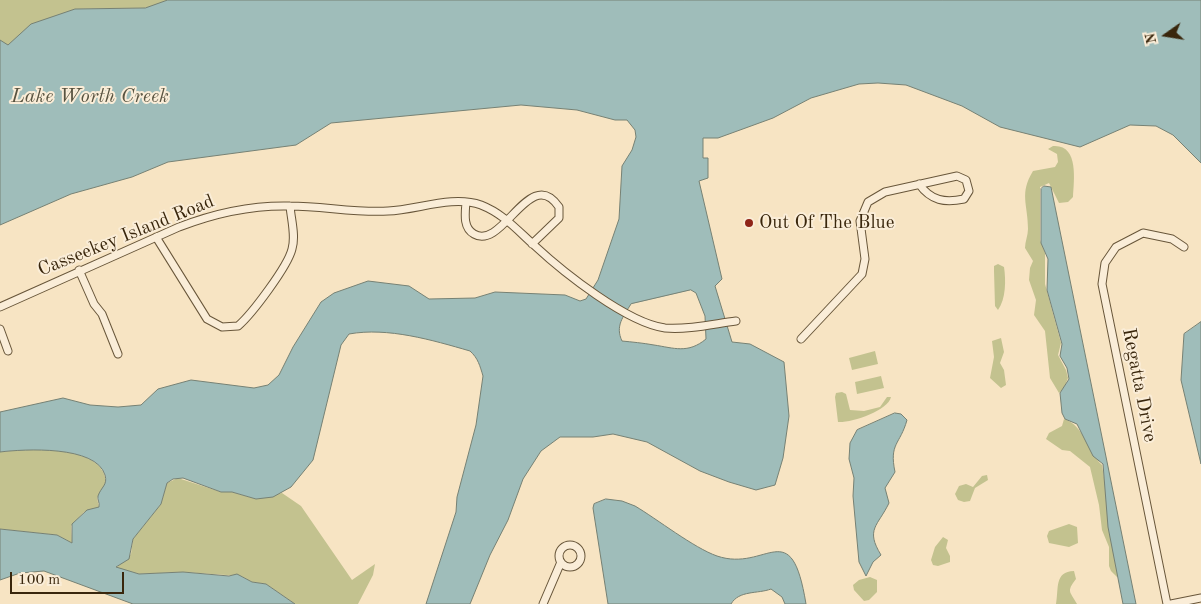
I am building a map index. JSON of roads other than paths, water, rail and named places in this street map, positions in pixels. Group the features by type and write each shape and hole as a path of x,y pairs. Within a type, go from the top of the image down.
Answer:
{"street":[{"path":"801,340 862,274 865,259 860,221 868,202 885,192 919,184 957,176 968,182 969,191 964,198 941,201 934,199 919,184"},
{"path":"466,202 465,222 469,231 477,236 487,237 497,231 506,220 534,197 539,195 549,196 559,207 559,218 532,244"},
{"name":"Casseekey Island Road","path":"0,307 79,270 207,216 235,209 290,206 369,212 466,202 482,205 514,224 532,244 576,282 645,322 658,327 693,326 736,321"},
{"path":"156,238 207,319 222,327 238,326 252,312 289,259 293,247 290,206"},
{"name":"Regatta Drive","path":"1167,604 1102,284 1106,263 1116,247 1143,233 1172,239 1184,247"},
{"path":"79,270 94,304 102,314 118,354"},
{"path":"0,329 8,351"},
{"path":"543,604 562,562"},
{"path":"1172,604 1201,598"}],"water":[{"name":"Lake Worth Creek","path":"168,0 1201,0 1201,163 1173,135 1156,126 1130,125 1080,147 1000,127 962,106 906,85 878,83 859,84 811,98 773,118 718,138 703,138 703,158 708,158 708,178 699,181 722,279 715,286 732,342 750,344 784,362 789,416 783,458 775,485 756,490 729,482 700,471 647,442 613,434 593,437 560,437 541,451 523,479 508,520 490,555 470,604 426,604 456,512 457,497 476,425 483,376 477,359 470,351 394,333 364,332 349,334 341,345 313,460 291,487 273,497 256,499 232,492 221,492 183,478 173,479 167,483 161,504 133,539 129,559 116,567 139,574 183,572 229,576 237,574 252,582 266,584 295,604 133,604 44,571 20,573 0,580 0,529 57,535 72,543 72,524 87,510 99,507 98,496 105,484 106,478 99,465 88,458 74,454 41,450 0,452 0,412 63,398 90,405 118,407 141,405 158,389 191,380 254,388 268,385 279,375 293,347 321,302 334,293 368,281 409,286 429,299 475,298 495,292 565,295 580,301 586,299 598,280 619,219 622,166 632,150 636,137 635,130 627,120 615,120 577,110 521,105 331,123 296,145 168,162 132,177 71,194 0,225 0,40 8,45 31,24 75,9 145,8","holes":["691,290 696,293 705,316 706,339 699,344 681,349 622,341 619,331 620,326 631,304"]},
{"path":"1044,186 1051,187 1136,604 1123,604 1108,527 1103,464 1093,456 1077,424 1065,419 1062,413 1060,393 1069,379 1067,368 1060,356 1062,344 1047,290 1048,259 1041,243 1041,189"},
{"path":"1201,322 1201,464 1181,380 1184,334"},
{"path":"895,413 901,414 907,420 894,449 895,472 885,488 889,503 877,523 874,533 876,546 881,555 873,562 866,576 859,562 853,496 854,478 849,459 850,443 857,430"},
{"path":"606,499 622,501 635,506 687,540 717,556 735,559 750,558 775,552 784,553 793,560 800,576 806,604 785,604 782,597 771,589 744,594 731,604 608,604 593,508 594,504"}],"place":[{"name":"Out Of The Blue","path":"749,223"}]}
